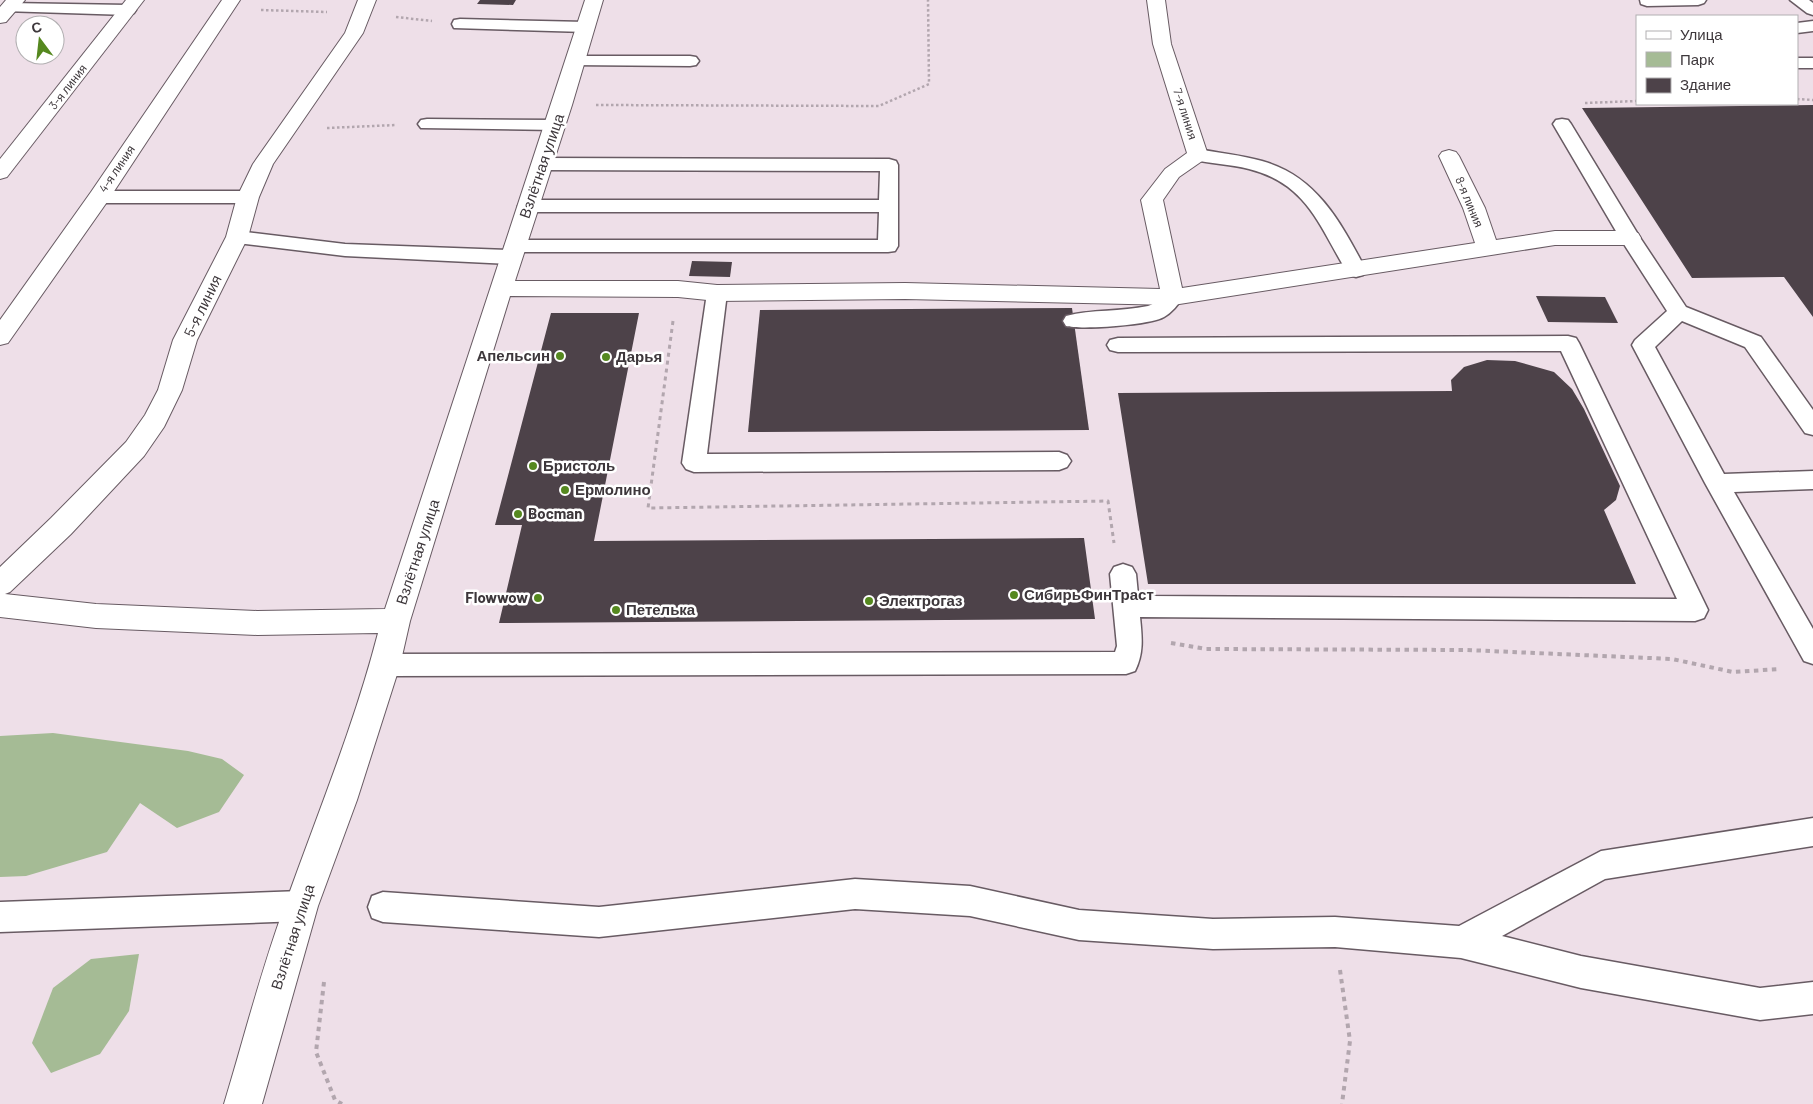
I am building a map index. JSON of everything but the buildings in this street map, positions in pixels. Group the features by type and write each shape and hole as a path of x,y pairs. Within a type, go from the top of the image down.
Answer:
{"street":[{"name":"4-я линия","path":"0,337 98,197 231,0"},
{"name":"5-я линия","path":"0,584 62,526 140,442 155,420 170,390 185,340 237,237 248,197 263,164 354,33 366,0"},
{"name":"Взлётная улица","path":"243,1104 302,906 342,800 386,665 396,621 513,251 559,115 594,0"},
{"name":"7-я линия","path":"1156,0 1162,44 1198,155 1172,173 1152,200 1173,297"},
{"name":"3-я линия","path":"0,173 131,5"},
{"name":"8-я линия","path":"1449,156 1474,208 1488,248"},
{"path":"502,288 678,289 717,293 924,292 1173,297 1555,238 1630,238"},
{"path":"0,605 96,616 257,623 396,621"}],"lane":[{"path":"1647,1 1698,0"},
{"path":"1798,0 1813,10"},
{"path":"1647,1 1658,15"},
{"path":"8,9 131,5"},
{"path":"460,24 586,27"},
{"path":"1798,28 1813,26"},
{"path":"576,61 690,61"},
{"path":"1798,64 1813,63"},
{"path":"427,124 559,115"},
{"path":"1562,124 1630,238 1679,312 1753,342 1813,427"},
{"path":"1198,155 1263,167 1304,189 1326,214 1356,270"},
{"path":"237,237 345,250 513,251 888,246 889,165 542,164"},
{"path":"98,197 248,197"},
{"path":"528,206 888,206"},
{"path":"717,293 694,463 1058,460"},
{"path":"1074,321 1120,318 1157,312 1173,297"},
{"path":"1679,312 1643,346 1717,483 1813,653"},
{"path":"1118,345 1568,343 1695,610 1150,607 1125,605"},
{"path":"1717,483 1813,480"},
{"path":"386,665 1126,663 1130,646 1123,574"},
{"path":"1460,942 1601,865 1813,832"},
{"path":"383,908 599,922 855,894 970,901 1079,925 1213,934 1335,932 1460,942 1582,972 1760,1004 1813,998"},
{"path":"0,917 302,906"}],"path":[{"path":"559,115 879,106 929,84 928,0"},
{"path":"1798,99 1813,100"},
{"path":"1562,124 1574,106 1584,103 1636,101"},
{"path":"286,130 427,124"},
{"path":"1098,502 1108,501 1115,547"},
{"path":"1130,646 1154,641 1206,649 1497,652 1672,659 1733,672 1789,667"},
{"path":"1335,932 1350,1041 1342,1104"}],"green space":[{"path":"53,733 188,751 222,759 244,775 219,812 177,828 140,803 107,852 26,876 0,877 0,736"},
{"path":"139,954 129,1011 100,1054 51,1073 32,1043 53,988 91,959"}],"place":[{"name":"Апельсин","path":"560,356"},
{"name":"Дарья","path":"606,357"},
{"name":"Бристоль","path":"533,466"},
{"name":"Ермолино","path":"565,490"},
{"name":"Bocman","path":"518,514"},
{"name":"СибирьФинТраст","path":"1014,595"},
{"name":"Flowwow","path":"538,598"},
{"name":"Электрогаз","path":"869,601"},
{"name":"Петелька","path":"616,610"}]}
